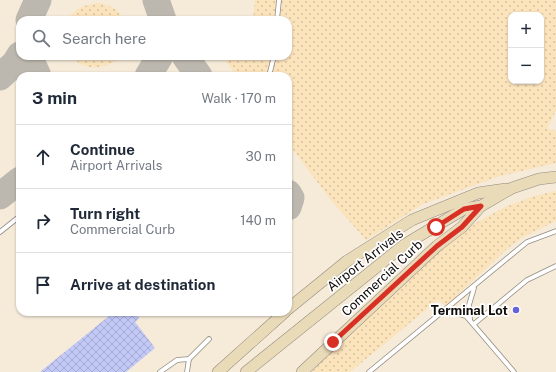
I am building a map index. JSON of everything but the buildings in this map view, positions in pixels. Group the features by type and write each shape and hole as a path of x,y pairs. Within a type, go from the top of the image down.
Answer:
{"street":[{"path":"292,306 347,261 412,220 478,193 512,188 539,179 556,177"},
{"name":"Airport Arrivals","path":"246,372 404,245 464,209 481,206 512,188"},
{"name":"Commercial Curb","path":"302,372 437,246 462,227 481,206"},
{"path":"218,372 280,316"}],"lane":[{"path":"277,16 279,0"},
{"path":"270,72 273,60"},
{"path":"0,232 16,219"},
{"path":"369,372 443,313 527,242 556,231"},
{"path":"474,324 527,280 556,266"},
{"path":"470,320 469,305 475,286"},
{"path":"443,313 460,314 470,320 514,372"},
{"path":"160,372 177,360 188,359 209,339"},
{"path":"187,372 188,359"}],"shaded area":[{"path":"0,0 556,0 556,372 0,372"},
{"path":"255,0 556,0 556,110 547,129 556,131 556,163 500,176 423,204 366,240 330,199 292,148 292,72 234,72 225,60 292,60 292,16 253,16"},
{"path":"101,3 116,9 121,16 70,16 78,9 91,4"},
{"path":"76,60 116,60 110,64 96,67 89,67"},
{"path":"556,191 556,221 521,238 508,248 446,306 438,300 350,372 312,372 344,337 461,231 505,207 534,196"}],"taxiway":[{"path":"31,16 38,0"},
{"path":"156,0 162,16"},
{"path":"0,77 17,60"},
{"path":"31,60 36,72"},
{"path":"150,72 158,60"},
{"path":"188,60 196,72"},
{"path":"0,196 16,183"}],"place":[{"name":"Terminal Lot","path":"516,310"}],"route":[{"path":"333,342 437,246 462,227 481,206 464,209 436,227"}]}
